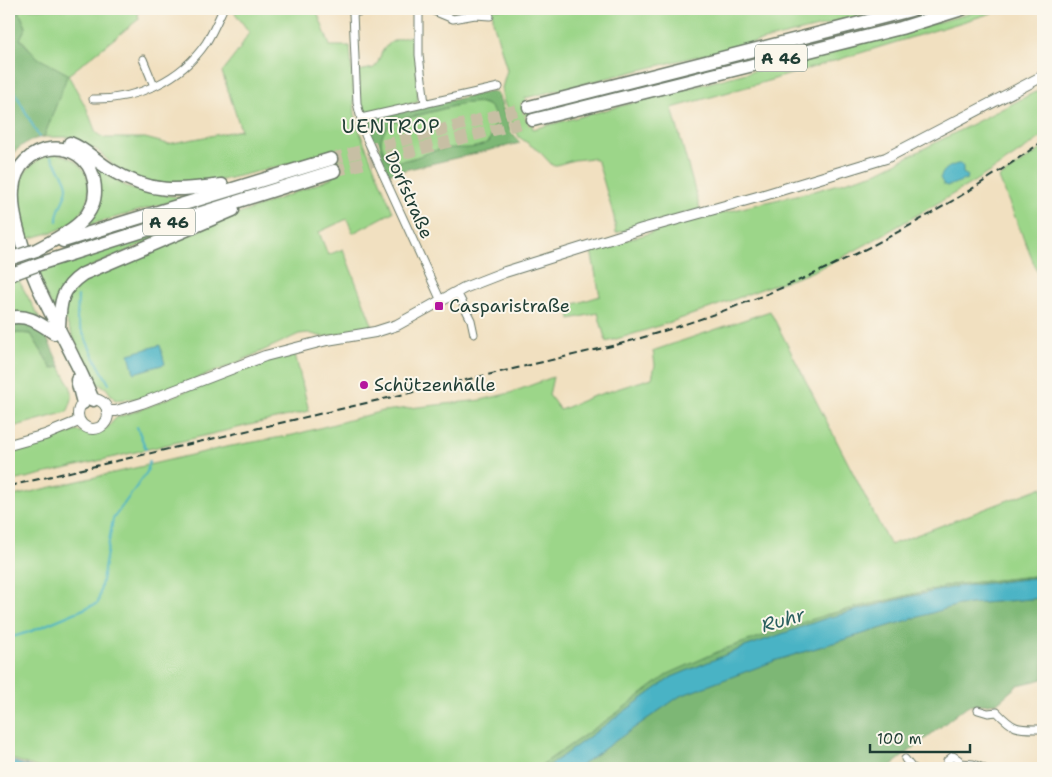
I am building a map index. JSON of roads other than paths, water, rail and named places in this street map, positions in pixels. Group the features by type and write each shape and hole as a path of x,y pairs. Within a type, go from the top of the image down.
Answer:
{"highway":[{"name":"A 46","path":"529,107 915,9"},
{"name":"A 46","path":"533,120 901,28 962,9"},
{"path":"9,173 19,155 32,146 45,141 58,140 80,147 110,170 153,188 184,190 262,179"},
{"path":"36,250 76,227 85,218 93,202 95,185 90,168 77,155 64,149 45,149 24,161 16,174 13,193 16,223 26,258 56,332 88,401"},
{"name":"A 46","path":"9,259 331,159"},
{"name":"A 46","path":"9,275 334,171"},
{"path":"56,332 62,299 70,284 83,274 297,182"},
{"path":"9,223 16,255 31,292 56,332"},
{"path":"9,318 17,316 28,317 56,332"}],"main road":[{"path":"107,411 142,403 264,356 327,340 375,332 396,325 457,292 490,277 617,237 886,158 1043,76"},
{"path":"88,401 102,403 107,411 105,422 96,429 89,429 79,421 78,411 88,401"},
{"path":"9,445 45,435 79,421"}],"street":[{"path":"93,99 107,100 131,95 154,86 172,76 193,58 204,45 224,9"},
{"path":"352,11 372,9"},
{"path":"419,9 418,55 425,104"},
{"path":"429,9 453,19 490,16"},
{"name":"Dorfstraße","path":"352,11 357,103 365,135 441,301"},
{"path":"143,60 154,86"},
{"path":"360,118 499,87"},
{"path":"457,292 471,320 474,334"},
{"path":"978,710 988,713 997,712 1008,724 1015,728 1043,729"},
{"path":"948,768 947,761 952,756 957,758 958,766 973,764 983,768"},
{"path":"905,759 914,768"}],"water":[{"path":"957,164 961,164 963,167 963,173 968,176 967,179 948,186 944,185 940,178 943,172"},
{"path":"160,345 165,364 134,373 129,354"},
{"path":"1043,577 1043,598 958,605 777,660 680,696 579,768 546,768 672,677 745,647 827,618 909,597 956,587"},
{"path":"9,760 33,768 9,768"}],"waterway":[{"path":"9,81 39,137"},
{"path":"51,157 63,175 67,186 66,194 58,212 57,221"},
{"path":"78,296 77,320 109,384"},
{"path":"137,427 146,449"},
{"path":"9,638 29,632 98,603 113,519 147,472 149,462"}],"tunnel":[{"path":"331,159 529,107"},
{"path":"334,171 533,120"}],"railway":[{"path":"9,486 616,345 673,328 785,287 839,262 944,206 994,175 1043,141"}],"place":[{"name":"Casparistraße","path":"439,306"},
{"name":"Schützenhalle","path":"364,385"}],"district":[{"name":"UENTROP","path":"391,126"}],"water label":[{"name":"Ruhr","path":"783,620"}]}
